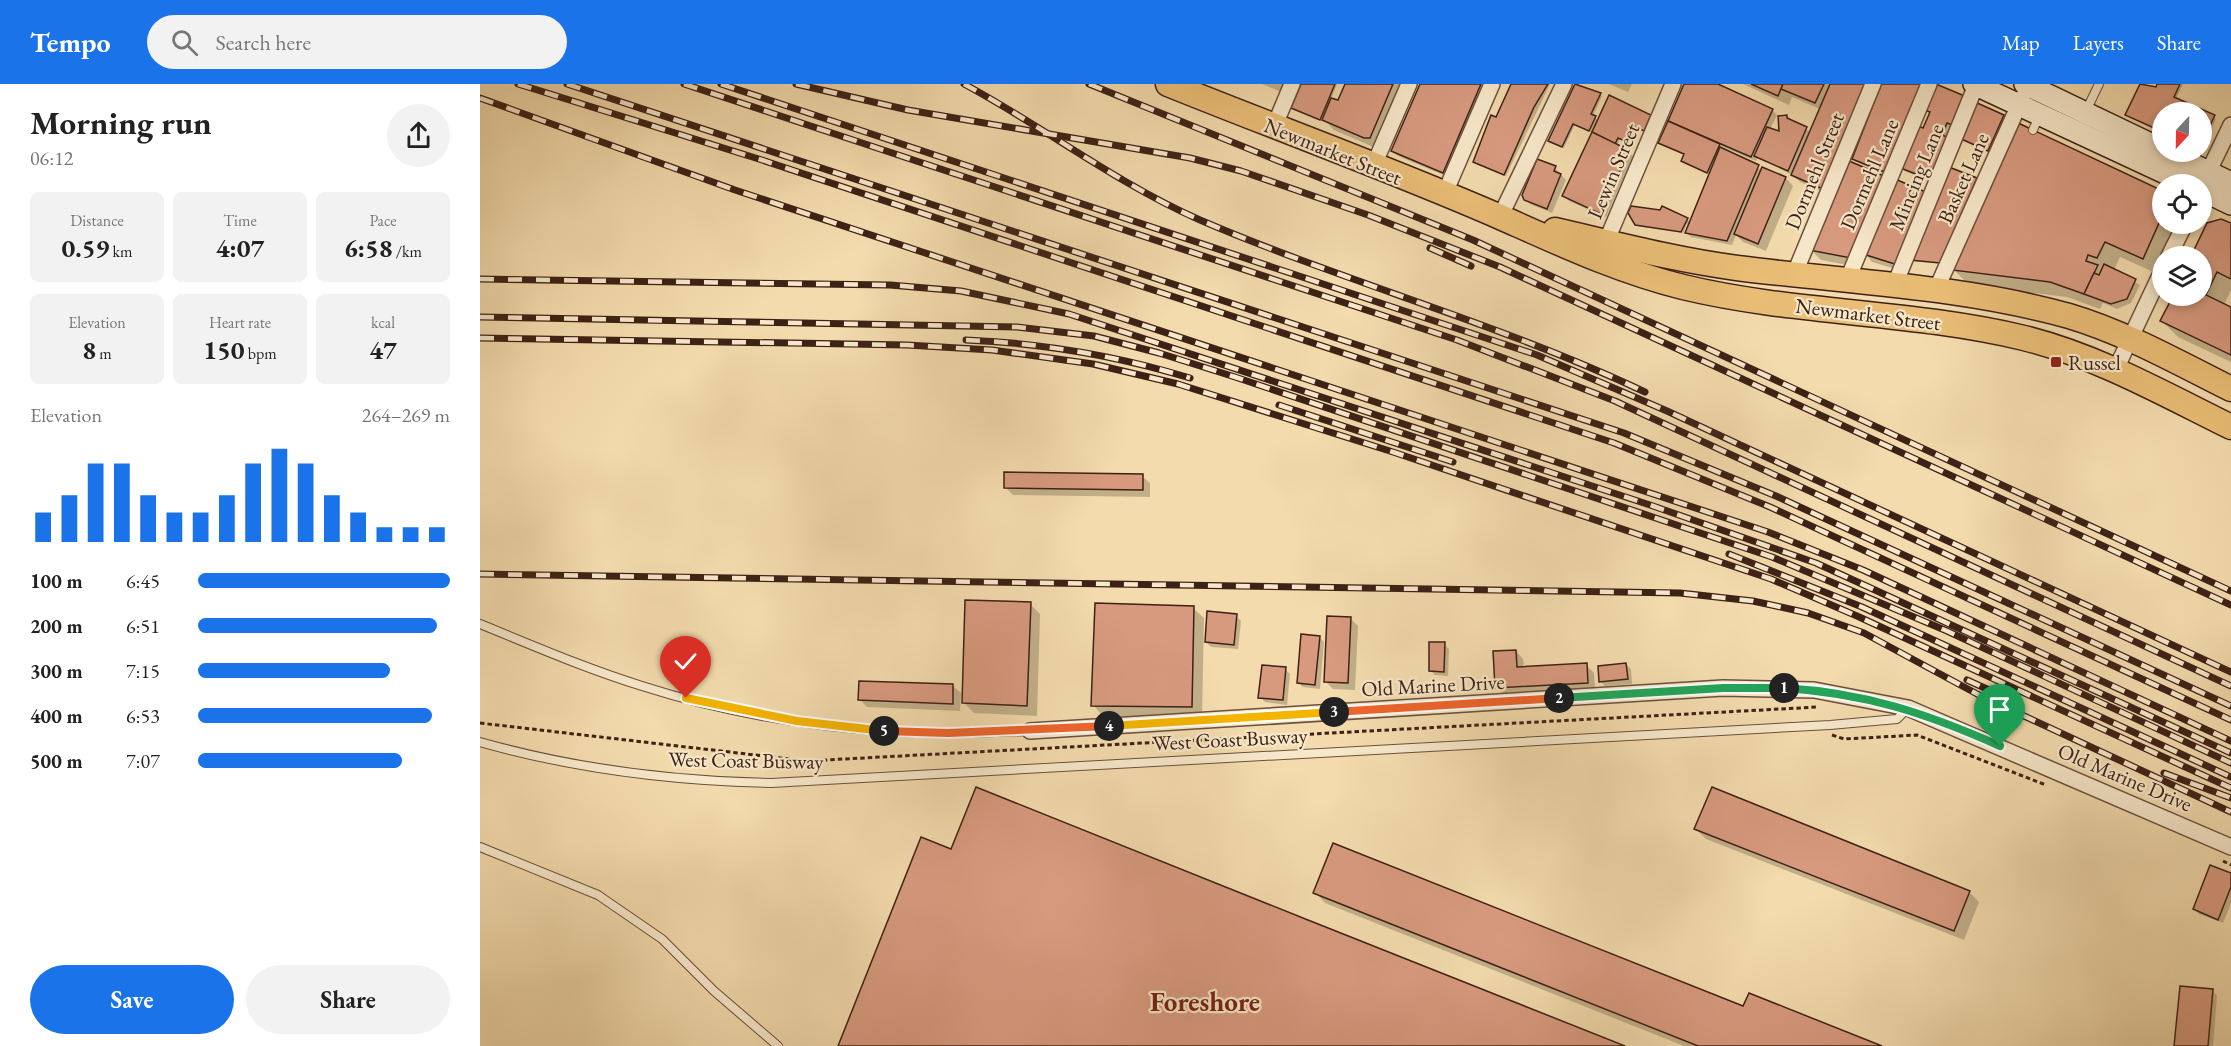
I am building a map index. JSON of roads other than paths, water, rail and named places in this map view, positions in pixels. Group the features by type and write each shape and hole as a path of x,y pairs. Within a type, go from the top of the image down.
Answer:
{"main road":[{"name":"Newmarket Street","path":"1168,84 1500,217 1610,265 1683,286 1748,299 1982,329 2026,339 2115,370 2231,427"},
{"path":"1975,84 2018,105 2036,122 2164,174"},
{"path":"2028,84 2152,145"},
{"path":"2178,162 2193,174"},
{"path":"2212,183 2231,183"},
{"path":"2212,189 2231,204"},
{"name":"Newmarket Street","path":"1500,217 1678,258 1794,275 1895,284 1974,295 2071,317 2130,340 2231,388"}],"street":[{"path":"1274,127 1292,84"},
{"path":"1373,167 1409,84"},
{"path":"1444,195 1492,84"},
{"path":"1500,217 1564,84"},
{"name":"Lewin Street","path":"1606,242 1673,84"},
{"name":"Dormehl Street","path":"1794,275 1873,84"},
{"name":"Dormehl Lane","path":"1847,280 1929,84"},
{"name":"Mincing Lane","path":"1895,284 1975,84"},
{"name":"Basket Lane","path":"1936,290 2028,84"},
{"path":"2208,174 2231,125"},
{"path":"2115,370 2152,293"},
{"name":"Old Marine Drive","path":"1030,731 1723,688 1814,690 1908,708 1952,724 2231,847"}],"lane":[{"path":"2085,112 2099,84"},
{"name":"Old Marine Drive","path":"480,624 625,681 747,712 797,721 898,732 1030,731"},
{"name":"West Coast Busway","path":"480,742 567,764 628,773 685,779 771,783 1830,724 1897,719 1908,708"},
{"path":"480,847 597,896 662,939 714,991 778,1046"}],"railway":[{"path":"518,84 762,160 1614,443 1770,507 2231,720"},
{"path":"567,84 1624,433 1776,496 2231,706"},
{"path":"684,84 1457,340 1615,401 2231,686"},
{"path":"721,84 1537,355 1667,411 2231,672"},
{"path":"796,84 908,110 1190,158 1241,171 1368,215 1500,267 2231,605"},
{"path":"964,84 1139,189 1200,220 1311,264 1535,345 1645,392"},
{"path":"1089,84 1473,240 2231,591"},
{"path":"480,98 735,190 1768,532 1863,570 2231,741"},
{"path":"1430,248 1471,266"},
{"path":"480,279 890,285 961,291 1069,314 1653,506 1816,563 2231,753"},
{"path":"480,317 1017,327 1094,336 1159,353 1235,377 1772,557 1947,631 2231,763"},
{"path":"480,338 907,345 992,350 1093,364 1178,384 1393,452 1771,579 1857,616 2231,788"},
{"path":"966,340 1023,344 1079,352 1135,363 1190,378"},
{"path":"1279,405 1453,462"},
{"path":"1729,554 1862,607 2231,777"},
{"path":"480,574 1680,593 1753,601 1808,613 1864,633 1979,695 2231,812"},
{"path":"1967,680 1998,694"},
{"path":"2164,773 2231,798"}],"place":[{"name":"Russel","path":"2056,362"}],"district":[{"name":"Foreshore","path":"1205,1001"}]}
